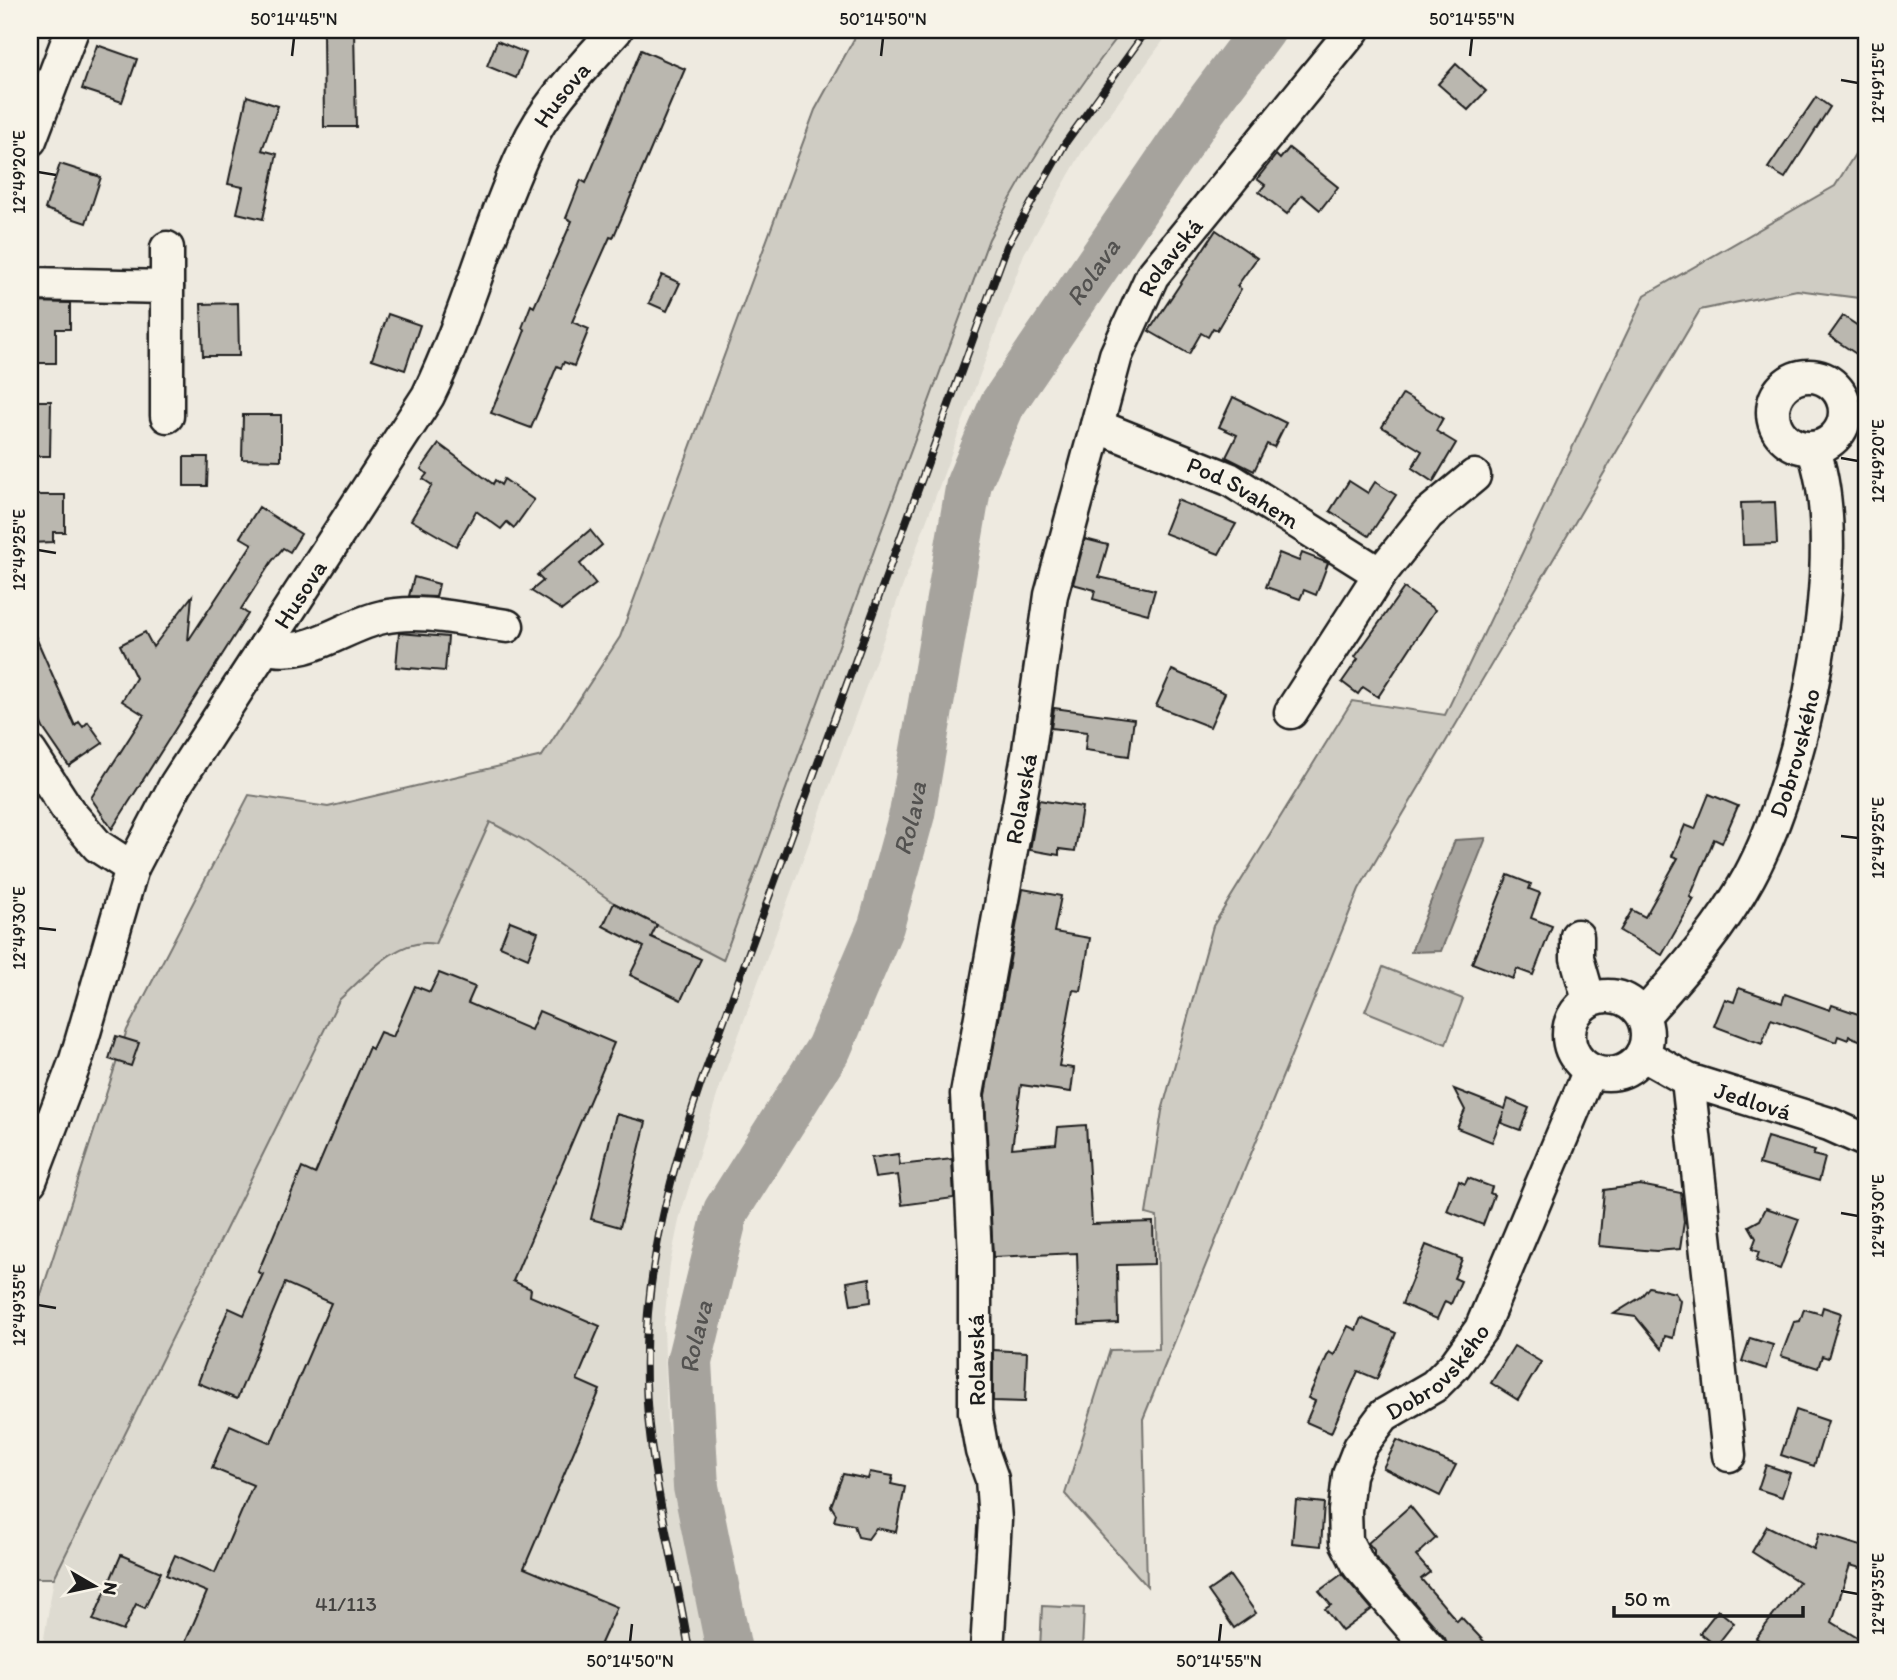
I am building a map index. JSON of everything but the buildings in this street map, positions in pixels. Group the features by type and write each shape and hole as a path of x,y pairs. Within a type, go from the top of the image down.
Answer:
{"street":[{"path":"30,140 72,30"},
{"name":"Husova","path":"30,1181 76,1059 132,868 176,784 428,396 446,358 527,146 571,81 616,30"},
{"name":"Rolavská","path":"988,1650 995,1520 992,1479 982,1451 975,1412 975,1255 967,1094 1029,750 1051,594 1116,355 1152,276 1353,30"},
{"path":"167,248 167,416"},
{"path":"30,284 167,287"},
{"path":"1808,376 1818,377 1833,385 1856,403 1845,416 1840,431 1829,442 1812,448 1787,441 1778,430 1772,412 1777,395 1791,381 1808,376"},
{"name":"Pod Svahem","path":"1097,426 1229,479 1380,574"},
{"name":"Dobrovského","path":"1643,1016 1718,928 1750,876 1780,804 1800,738 1817,661 1826,576 1823,497 1812,448"},
{"path":"1291,712 1380,574 1428,514 1474,475"},
{"path":"265,647 280,652 298,649 383,617 408,614 507,626"},
{"path":"30,752 69,812 98,846 132,868"},
{"path":"1577,936 1577,958 1589,1000"},
{"path":"1604,996 1619,997 1633,1004 1643,1016 1648,1035 1642,1054 1633,1066 1620,1072 1605,1074 1590,1070 1572,1049 1569,1035 1571,1021 1578,1009 1589,1000 1604,996"},
{"name":"Jedlová","path":"1642,1054 1688,1080 1829,1124 1867,1141"},
{"name":"Dobrovského","path":"1432,1650 1359,1566 1346,1541 1345,1511 1349,1475 1360,1447 1384,1415 1434,1386 1455,1365 1481,1329 1590,1070"},
{"path":"1688,1080 1729,1455"}],"shaded area":[{"path":"859,30 1123,30 1051,131 989,239 723,960 614,903 524,840 490,822 435,944 421,943 395,952 382,960 339,1000 54,1578 30,1578 30,1328 127,1030 249,795 328,807 542,756 620,637 815,110"},
{"path":"1123,30 1171,30 1082,152 1024,254 719,1089 680,1216 670,1264 664,1325 667,1422 675,1483 698,1585 708,1650 42,1650 54,1578 339,1000 391,954 423,941 435,944 490,822 524,840 614,903 724,960 989,239 1017,184 1050,131"},
{"path":"1867,135 1867,299 1797,290 1700,310 1359,889 1143,1419 1147,1586 1065,1494 1110,1350 1159,1349 1157,1217 1146,1214 1162,1111 1213,926 1352,701 1445,715 1645,295 1835,186"},
{"path":"1486,838 1441,951 1411,952 1455,840"},
{"path":"1383,967 1463,999 1446,1044 1365,1011"},
{"path":"1042,1606 1084,1608 1082,1650 1040,1650"}],"waterway":[{"name":"Rolava","path":"729,1650 696,1487 689,1362 726,1211 829,1048 881,926 912,814 969,483 1002,405 1203,110 1263,30"}],"railway":[{"path":"689,1650 657,1483 646,1382 650,1295 664,1209 675,1167 701,1083 1007,246 1066,142 1147,30"}]}
